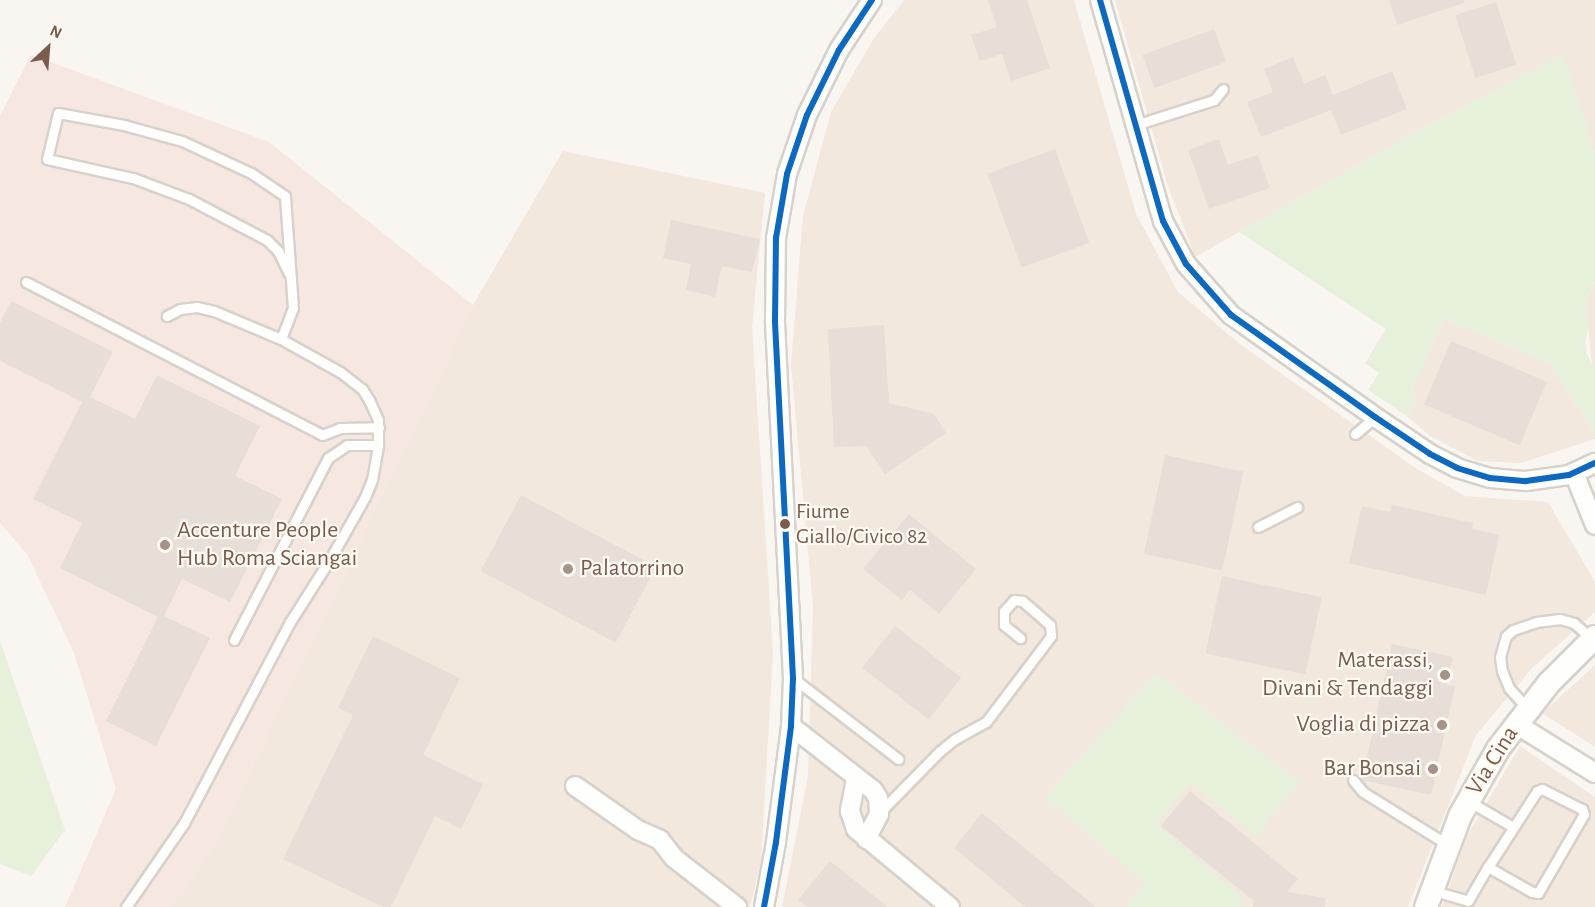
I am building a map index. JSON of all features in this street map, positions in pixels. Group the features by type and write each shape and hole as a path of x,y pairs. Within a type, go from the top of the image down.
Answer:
{"street":[{"path":"764,907 776,842 791,726 793,678 775,320 776,238 788,174 807,115 839,50 872,0"},
{"path":"1100,0 1163,221 1177,249 1202,284 1251,331 1430,454 1472,474 1526,481 1574,473 1595,463"},
{"path":"1574,473 1595,525"},
{"name":"Via Cina","path":"1428,898 1468,801 1522,716 1549,682 1593,638"},
{"path":"1522,716 1595,773"},
{"path":"791,726 873,790 878,798 879,814 866,839"},
{"path":"856,779 850,806 851,818 866,839 950,907"},
{"path":"575,786 638,830 660,840 674,858 737,907"}],"lane":[{"path":"1135,125 1214,100 1223,89"},
{"path":"281,339 293,308 285,195 270,184 182,141 97,119 58,113 46,159 133,178 189,199 267,240 278,251 289,274"},
{"path":"26,282 322,435 340,428 379,427"},
{"path":"126,907 184,823 290,622 359,507 372,480 378,445 379,427 375,412 362,389 340,372 281,339 235,318 197,307 180,309 167,316"},
{"path":"1355,434 1375,417"},
{"path":"234,640 328,458 347,445 378,445"},
{"path":"1258,527 1297,507"},
{"path":"879,814 940,751 955,739 986,722 1048,641 1053,632 1050,625 1022,601 1014,600 1004,611 1004,626 1020,638"},
{"path":"1522,716 1502,671 1500,657 1506,636 1513,630 1536,622 1560,619 1574,623 1593,638"},
{"path":"793,678 898,759"},
{"path":"1353,780 1363,792 1448,846"},
{"path":"1428,898 1468,904 1488,867 1537,791 1542,789 1582,809 1584,814 1538,893 1532,892 1488,867"},
{"path":"1468,801 1513,827"}],"shaded area":[{"path":"904,0 1074,0 1136,214 1178,292 1241,345 1417,469 1465,496 1548,502 1595,582 1595,612 1532,668 1476,735 1408,907 782,907 808,776 813,607 791,365 803,216 831,112 874,38"},
{"path":"1115,0 1595,0 1595,153 1563,55 1438,120 1195,257 1167,183"},
{"path":"31,55 269,142 473,305 213,848 170,907 65,907 116,789 74,653 27,554 0,523 0,116"},
{"path":"563,151 765,193 752,327 773,653 761,861 750,907 170,907 213,848 473,305"},
{"path":"1595,282 1595,370 1592,366 1586,301"},
{"path":"1444,318 1550,364 1595,434 1595,439 1521,463 1478,461 1430,436 1407,416 1416,398 1412,390"},
{"path":"1595,665 1595,747 1542,713"},
{"path":"1520,746 1595,797 1595,907 1442,907 1467,836"}],"green space":[{"path":"1563,54 1595,153 1595,281 1586,301 1589,328 1585,341 1587,354 1595,370 1595,434 1550,364 1444,318 1412,390 1416,398 1407,416 1368,390 1379,373 1365,363 1386,329 1239,232 1438,120"},
{"path":"0,641 65,830 31,876 0,864"},
{"path":"1156,673 1300,782 1256,836 1190,783 1157,824 1242,897 1241,907 1128,907 1126,905 1145,883 1045,797"}],"building":[{"path":"988,0 1027,0 1050,68 1011,81 1002,54 980,61 971,35 997,27"},
{"path":"1389,0 1464,0 1464,3 1397,25"},
{"path":"1496,2 1516,65 1475,78 1455,15"},
{"path":"1214,29 1226,62 1155,88 1143,55"},
{"path":"1293,57 1304,84 1325,75 1333,95 1392,71 1407,109 1341,135 1331,110 1261,137 1247,102 1273,92 1264,69"},
{"path":"1219,139 1228,165 1258,155 1270,188 1209,209 1188,150"},
{"path":"1055,149 1089,243 1022,268 987,174"},
{"path":"671,220 760,239 752,272 722,266 715,297 686,290 691,264 663,258"},
{"name":"Accenture People Hub Roma Sciangai","path":"11,301 113,352 90,397 135,419 157,375 260,426 235,476 282,499 230,602 182,579 164,616 210,638 156,746 106,721 158,617 60,568 82,523 33,499 82,402 0,361 0,323"},
{"path":"884,325 889,403 934,414 946,433 885,474 866,446 834,447 828,329"},
{"path":"1451,341 1547,382 1520,445 1424,405"},
{"path":"1165,455 1243,472 1222,570 1144,554"},
{"name":"Palatorrino","path":"521,495 656,567 616,643 481,571"},
{"path":"1392,505 1473,523 1472,529 1499,535 1486,595 1349,563 1362,506 1390,512"},
{"path":"909,514 976,569 939,614 910,590 902,600 863,569"},
{"path":"1222,576 1322,597 1305,674 1206,653"},
{"path":"895,626 961,678 929,719 862,668"},
{"path":"373,636 460,678 423,755 483,784 461,829 435,816 391,907 383,907 283,859 353,715 338,708"},
{"path":"1392,644 1453,657 1447,685 1455,686 1431,795 1362,780"},
{"path":"1190,791 1298,879 1287,892 1326,898 1325,907 1253,907 1254,901 1161,826"},
{"path":"982,813 1096,907 1025,907 954,848"},
{"path":"830,861 888,907 807,907 798,900"}],"transit line":[{"path":"764,907 776,842 791,726 793,678 775,320 776,238 787,174 807,115 839,50 872,0"},
{"path":"1100,0 1163,221 1186,264 1231,315 1375,417 1430,454 1457,468 1490,478 1526,481 1569,475 1595,463"}],"place":[{"name":"Fiume Giallo/Civico 82","path":"785,524"},
{"name":"Accenture People Hub Roma Sciangai","path":"165,545"},
{"name":"Palatorrino","path":"568,569"},
{"name":"Materassi, Divani & Tendaggi","path":"1445,675"},
{"name":"Voglia di pizza","path":"1442,725"},
{"name":"Bar Bonsai","path":"1433,769"}]}
